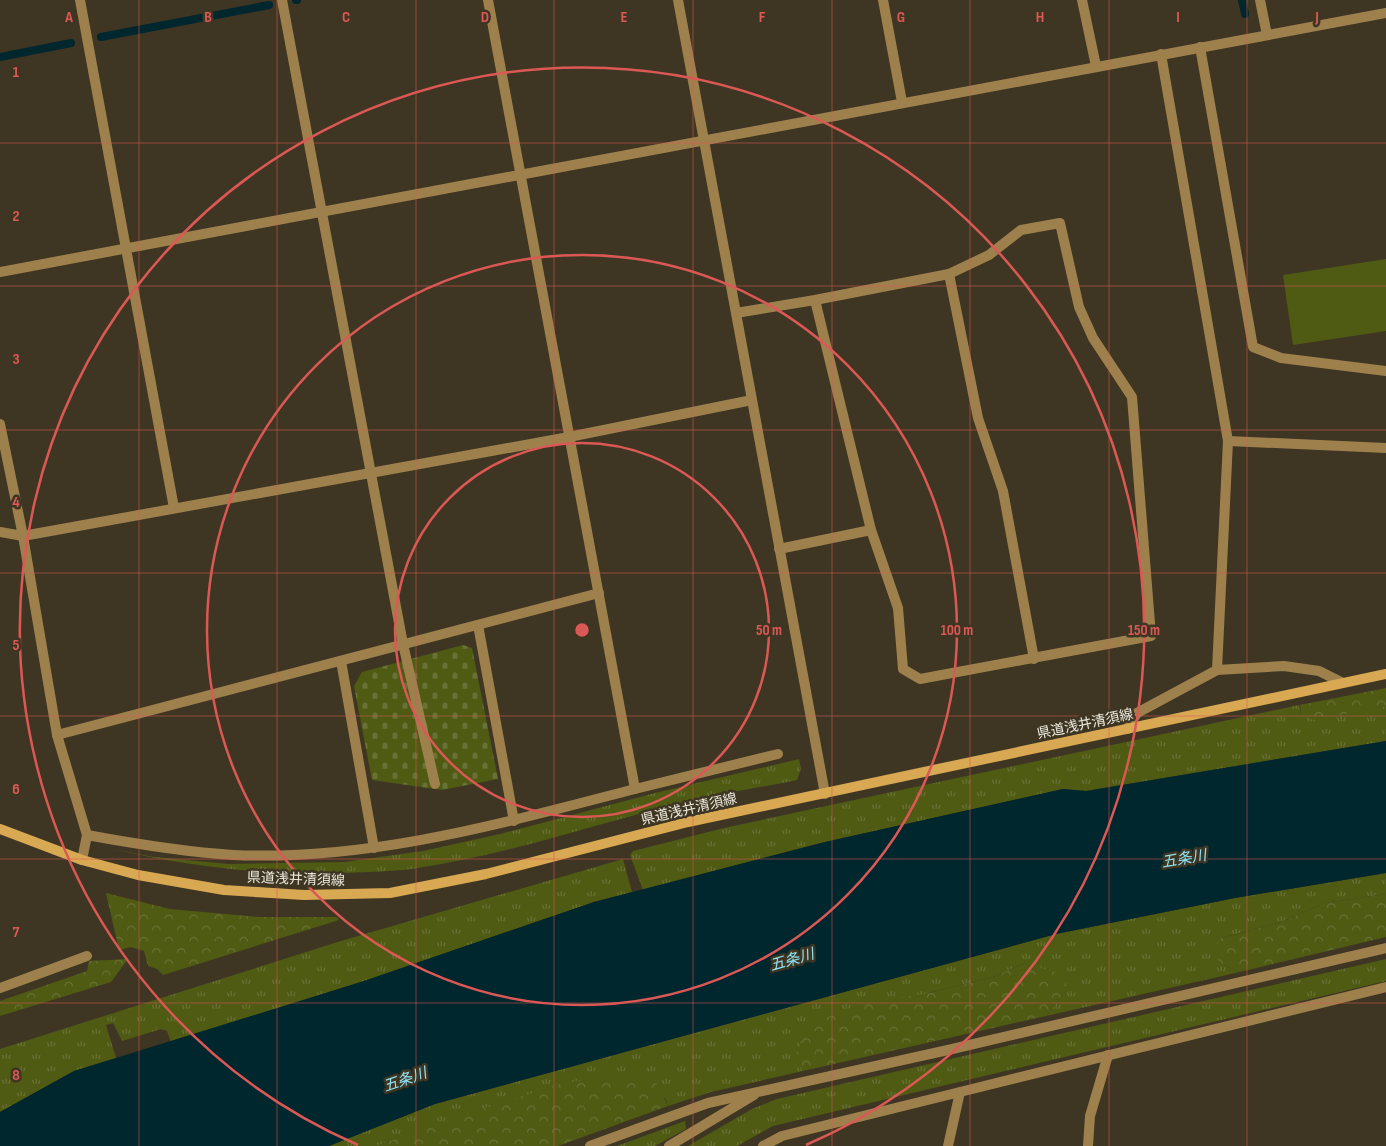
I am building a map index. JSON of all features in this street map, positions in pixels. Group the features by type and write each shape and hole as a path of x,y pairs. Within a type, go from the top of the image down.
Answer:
{"main road":[{"name":"県道浅井清須線","path":"0,829 82,860 138,875 224,890 304,895 390,893 486,874 688,822 1341,682 1386,674"}],"street":[{"path":"80,0 174,508"},
{"path":"282,0 403,644 434,784"},
{"path":"488,0 635,789"},
{"path":"678,0 824,794"},
{"path":"883,0 902,102"},
{"path":"1082,0 1096,66"},
{"path":"1260,0 1266,35"},
{"path":"0,272 126,250 704,139 1386,13"},
{"path":"1200,47 1253,347 1281,358 1386,371"},
{"path":"1161,54 1228,440 1217,670"},
{"path":"736,313 949,274 989,255 1021,230 1060,223 1079,307 1093,338 1132,397 1151,636 920,679 903,669 898,608 872,530 815,300"},
{"path":"949,274 978,418 1003,491 1034,659"},
{"path":"0,532 23,536 569,437 752,400"},
{"path":"0,424 23,536 57,735 87,835 82,860"},
{"path":"1228,440 1386,448"},
{"path":"780,549 872,530"},
{"path":"57,735 598,593"},
{"path":"478,625 514,821"},
{"path":"340,661 374,848"},
{"path":"1127,729 1137,713 1217,670 1284,666 1319,671 1341,682"},
{"path":"87,835 157,848 233,855 293,855 374,848 514,821 778,754"},
{"path":"590,1146 708,1103 957,1048 1386,948"},
{"path":"0,988 87,956"},
{"path":"762,1146 782,1136 1386,987"},
{"path":"1088,1146 1090,1116 1108,1055"},
{"path":"670,1146 760,1091"},
{"path":"948,1146 960,1092"}],"green space":[{"path":"1386,259 1386,331 1293,345 1283,275"},
{"path":"463,645 472,648 498,779 442,790 372,780 354,686 362,672"},
{"path":"1386,688 1386,706 1313,720 1301,715 1300,705"},
{"path":"1299,705 1301,715 1350,712 1386,706 1386,741 1086,791 1063,789 825,842 643,890 630,855 633,851 724,828"},
{"path":"799,759 801,769 797,780 693,800 487,855 412,869 337,873 240,870 177,862 113,849 154,857 229,864 344,862 423,851 500,834 655,793"},
{"path":"623,859 632,892 594,902 364,981 171,1042 167,1031 161,1029 122,1041 113,1023 106,1025 116,1058 74,1071 0,1112 0,1049 341,941"},
{"path":"1386,873 1386,894 1325,903 1281,922 1218,939 1223,965 1240,972 1046,1016 1069,987 1025,963 993,977 929,993 796,1057 803,1071 711,1092 668,1106 665,1098 400,1138 376,1146 329,1146 435,1104 1056,934 1235,898"},
{"path":"106,893 170,909 260,917 337,917 339,920 163,975 157,969 148,966 144,951 131,947 119,950"},
{"path":"1386,894 1386,937 1240,972 1223,965 1216,958 1218,939 1281,922 1325,903"},
{"path":"128,959 111,982 0,1016 0,1001 87,971 89,961"},
{"path":"1386,959 1386,981 773,1126 737,1146 688,1146 752,1109 777,1099"},
{"path":"1025,963 1056,972 1069,987 1046,1016 803,1071 795,1057 803,1038 819,1021 859,1004 929,993 993,977"},
{"path":"637,1076 657,1084 668,1106 558,1146 376,1146 475,1111 563,1083 606,1077"},
{"path":"685,1121 686,1129 655,1146 617,1146"}],"water":[{"name":"五条川","path":"1386,741 1386,873 1235,898 1056,934 435,1104 329,1146 0,1146 0,1112 74,1071 364,981 594,902 825,842 1063,789 1086,791"}],"waterway":[{"path":"1242,0 1245,14"},
{"path":"101,37 269,5"},
{"path":"0,57 71,43"}]}
